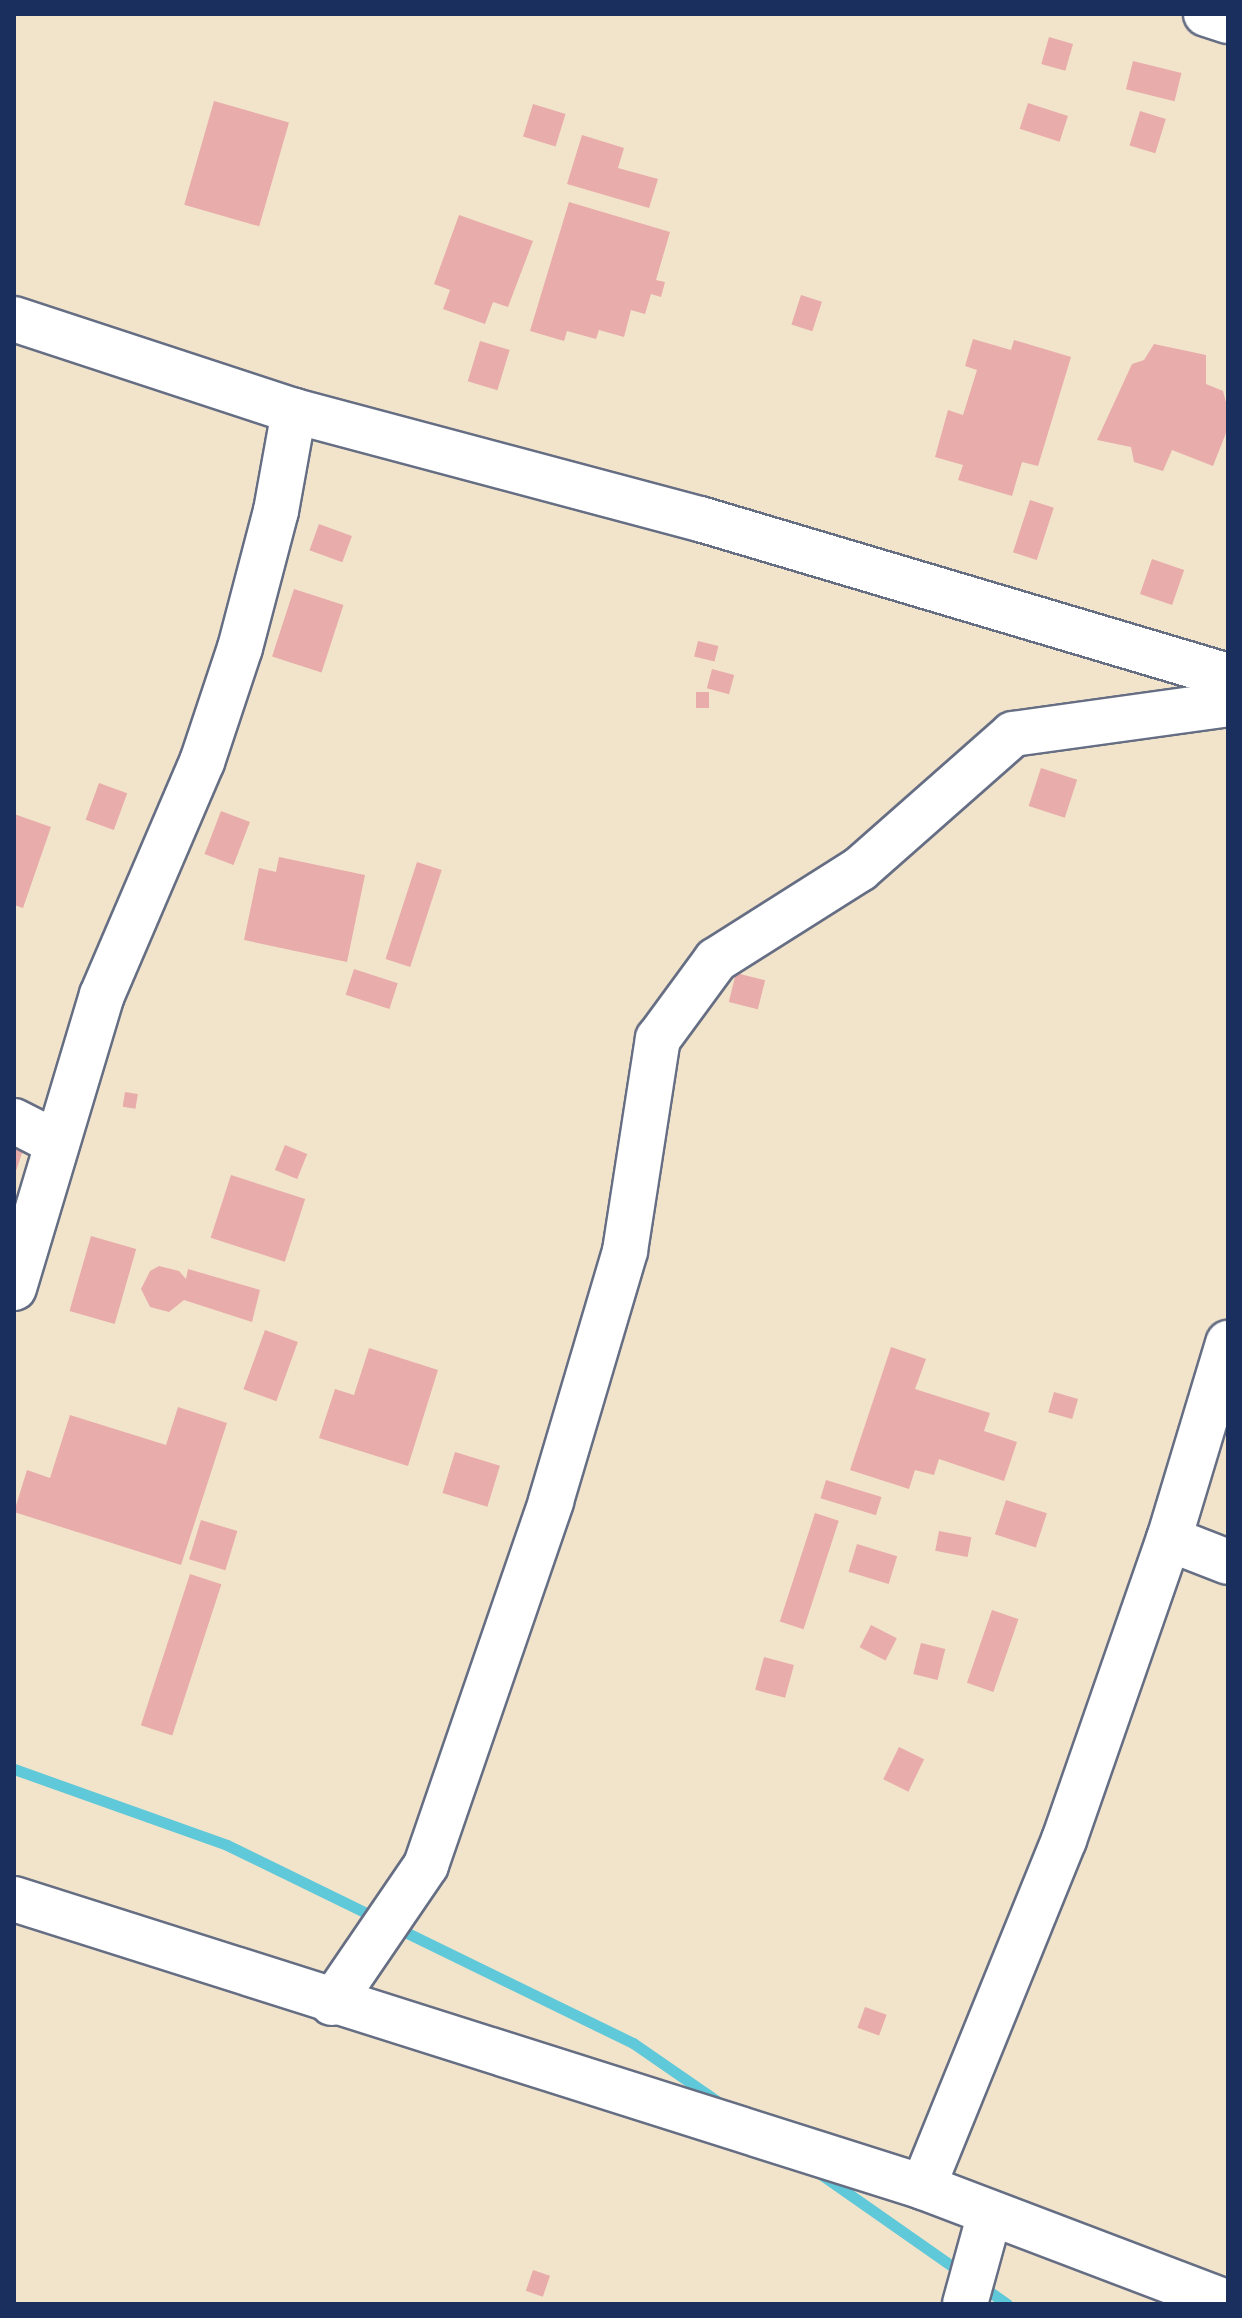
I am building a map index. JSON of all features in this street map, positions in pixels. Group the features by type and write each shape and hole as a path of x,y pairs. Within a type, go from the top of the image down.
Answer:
{"street":[{"path":"1206,14 1228,21"},
{"path":"14,319 294,411 700,519 1228,676"},
{"path":"14,1288 55,1142 102,995 202,762 240,648 276,511 294,411"},
{"path":"332,2003 426,1865 551,1501 625,1251 658,1039 716,960 860,869 1013,734 1228,704"},
{"path":"14,1121 55,1142"},
{"path":"923,2187 1064,1840 1169,1539 1228,1343"},
{"path":"1169,1539 1228,1562"},
{"path":"14,1899 332,2003 923,2187 1228,2303"},
{"path":"965,2304 990,2213"}],"building":[{"path":"1049,37 1073,44 1065,71 1041,64"},
{"path":"1133,61 1182,73 1174,101 1126,89"},
{"path":"214,101 289,122 259,226 184,205"},
{"path":"1028,103 1068,116 1060,142 1020,129"},
{"path":"533,104 566,114 556,146 523,137"},
{"path":"1140,111 1166,119 1155,153 1129,145"},
{"path":"582,135 624,148 618,168 658,179 649,208 567,184"},
{"path":"569,202 670,232 656,280 665,282 661,297 651,294 645,314 631,310 624,337 599,330 596,339 567,331 564,341 530,331"},
{"path":"459,215 533,241 508,307 493,302 485,324 443,309 450,290 434,284"},
{"path":"801,295 822,302 812,331 791,324"},
{"path":"973,339 1011,350 1014,340 1071,357 1038,466 1022,462 1012,496 958,480 963,465 935,457 948,410 963,415 977,370 965,366"},
{"path":"480,341 510,350 497,390 468,381"},
{"path":"1154,344 1206,355 1206,384 1223,391 1228,410 1228,428 1213,466 1172,450 1163,471 1134,462 1131,447 1097,440 1132,364 1144,360"},
{"path":"1030,500 1054,508 1037,560 1013,552"},
{"path":"319,524 352,536 342,562 309,550"},
{"path":"1152,559 1184,570 1172,605 1140,594"},
{"path":"294,589 343,605 322,673 272,657"},
{"path":"698,641 718,646 715,662 694,657"},
{"path":"712,669 734,675 729,694 707,688"},
{"path":"696,692 709,692 709,708 696,708"},
{"path":"1041,768 1077,780 1065,818 1029,806"},
{"path":"99,783 127,793 114,830 86,820"},
{"path":"221,811 250,822 233,865 205,854"},
{"path":"14,814 51,827 23,908 14,905"},
{"path":"279,857 365,875 347,962 244,940 259,868 276,872"},
{"path":"417,862 442,870 410,967 385,959"},
{"path":"354,969 398,983 389,1009 346,995"},
{"path":"736,973 765,980 758,1009 729,1002"},
{"path":"125,1092 138,1094 135,1109 123,1107"},
{"path":"14,1137 26,1141 14,1177"},
{"path":"285,1145 307,1154 297,1179 275,1170"},
{"path":"231,1175 305,1199 285,1262 211,1238"},
{"path":"91,1236 136,1249 115,1324 70,1311"},
{"path":"159,1266 179,1271 186,1279 188,1269 260,1290 252,1322 184,1300 169,1312 150,1307 141,1289 150,1271"},
{"path":"265,1330 298,1342 276,1401 243,1389"},
{"path":"891,1347 926,1359 915,1389 990,1413 984,1431 1017,1442 1004,1481 939,1459 934,1475 915,1470 909,1489 850,1470"},
{"path":"369,1348 438,1370 408,1466 319,1438 335,1389 354,1395"},
{"path":"1054,1392 1078,1399 1072,1419 1048,1412"},
{"path":"178,1407 227,1423 181,1565 14,1512 27,1470 50,1478 70,1415 166,1445"},
{"path":"455,1452 500,1466 487,1507 442,1493"},
{"path":"826,1480 881,1497 876,1515 820,1498"},
{"path":"1006,1500 1047,1513 1036,1548 995,1534"},
{"path":"815,1513 839,1521 804,1629 780,1621"},
{"path":"201,1520 237,1531 225,1570 189,1559"},
{"path":"939,1531 971,1537 968,1557 935,1551"},
{"path":"857,1544 897,1556 889,1584 849,1572"},
{"path":"190,1574 221,1584 172,1735 141,1725"},
{"path":"992,1610 1018,1619 993,1692 967,1683"},
{"path":"871,1625 897,1638 885,1660 860,1647"},
{"path":"921,1643 945,1649 938,1680 913,1674"},
{"path":"764,1657 794,1665 785,1698 755,1690"},
{"path":"899,1747 924,1759 908,1792 883,1779"},
{"path":"865,2007 887,2015 879,2036 857,2028"},
{"path":"533,2270 550,2276 543,2297 526,2291"}],"waterway":[{"path":"14,1769 227,1845 379,1919"},
{"path":"395,1927 633,2043 720,2103"},
{"path":"819,2173 962,2273"},
{"path":"980,2285 1007,2304"}]}
